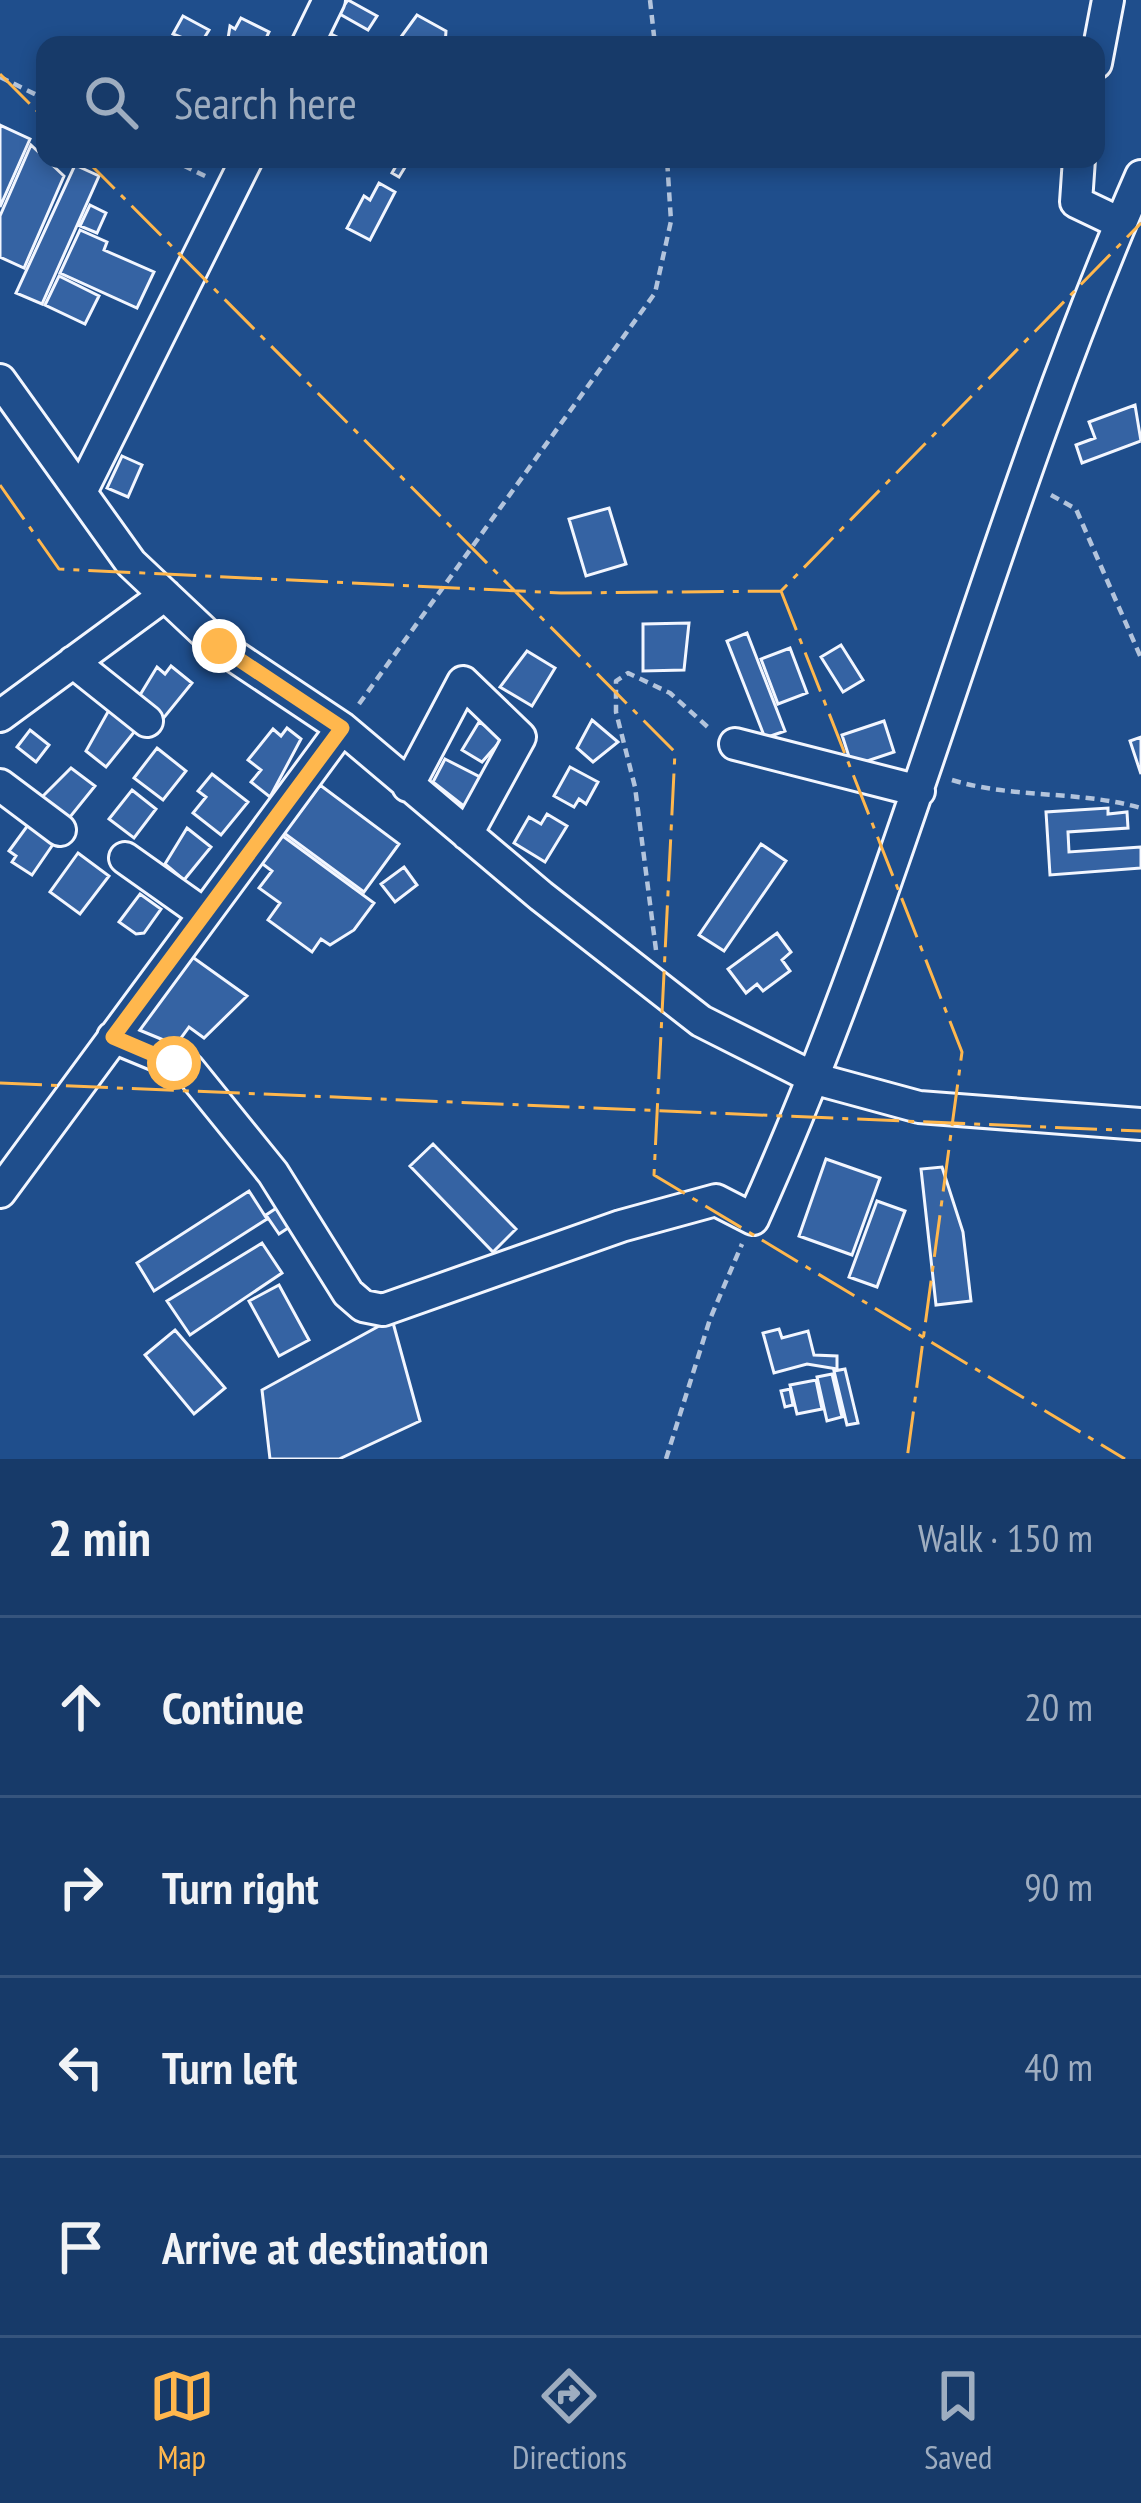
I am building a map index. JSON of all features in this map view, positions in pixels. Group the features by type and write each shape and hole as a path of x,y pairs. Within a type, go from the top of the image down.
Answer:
{"street":[{"path":"311,36 329,0"},
{"path":"1101,36 1108,0"},
{"path":"81,492 242,168"},
{"path":"1078,168 1076,202 1120,223"},
{"path":"113,1037 188,1068 273,1173 363,1306 383,1310 621,1226 716,1200 753,1219 816,1079 923,782 1022,484 1141,176"},
{"path":"0,380 131,563 219,646 342,728 407,786 701,1021 816,1079 919,1107 1141,1124"},
{"path":"0,716 165,595"},
{"path":"74,662 147,721"},
{"path":"407,786 463,682 520,737 467,834"},
{"path":"0,1192 342,728"},
{"path":"735,744 923,782"},
{"path":"0,785 60,830"},
{"path":"125,858 204,914"}],"path":[{"path":"650,0 655,36"},
{"path":"0,77 36,95"},
{"path":"189,168 231,188"},
{"path":"342,728 655,293 671,221 668,168"},
{"path":"1022,484 1068,500 1076,509 1141,658"},
{"path":"660,991 649,879 616,712 616,681 628,673 646,679 735,744"},
{"path":"923,782 1105,797 1141,808"},
{"path":"666,1459 710,1319 753,1219"}],"building":[{"path":"348,0 377,16 368,30 338,13"},
{"path":"417,15 446,31 446,36 402,36"},
{"path":"183,16 209,30 205,36 173,34"},
{"path":"241,18 269,32 267,36 228,36 230,26 235,29"},
{"path":"0,125 30,139 0,207"},
{"path":"31,145 36,150 36,168 55,168 64,176 24,268 0,257 0,216"},
{"path":"74,168 99,176 42,304 16,293"},
{"path":"379,183 395,192 370,240 347,228 364,196 370,200"},
{"path":"90,205 106,213 97,233 80,226"},
{"path":"80,230 107,242 104,250 154,272 137,308 60,273"},
{"path":"59,276 99,296 85,324 45,305"},
{"path":"1135,405 1141,441 1082,463 1076,445 1095,438 1089,422"},
{"path":"122,456 142,465 128,497 107,488"},
{"path":"609,508 626,564 586,576 569,519"},
{"path":"689,623 684,670 643,671 643,624"},
{"path":"747,633 785,731 765,738 727,641"},
{"path":"841,645 863,680 843,692 821,657"},
{"path":"790,648 807,693 778,704 761,659"},
{"path":"527,651 555,668 532,706 500,687"},
{"path":"171,666 192,683 162,720 137,700 157,667 165,674"},
{"path":"109,710 135,731 106,767 86,751"},
{"path":"592,720 618,742 593,762 577,748"},
{"path":"884,721 894,752 852,766 842,735"},
{"path":"479,722 504,737 482,762 462,750"},
{"path":"287,728 301,739 270,797 251,782 261,770 248,760 273,729 281,736"},
{"path":"30,730 49,745 36,762 17,747"},
{"path":"1141,737 1141,774 1130,741"},
{"path":"157,748 186,771 163,800 134,778"},
{"path":"445,759 480,777 465,807 433,782"},
{"path":"570,767 598,782 586,804 579,799 574,807 554,796"},
{"path":"71,768 95,786 66,822 38,801"},
{"path":"212,774 248,802 221,835 193,813 206,797 198,791"},
{"path":"320,785 399,844 364,892 284,833"},
{"path":"132,790 156,809 134,838 109,819"},
{"path":"1108,808 1108,814 1127,812 1128,828 1068,832 1069,852 1141,847 1141,868 1050,875 1046,812"},
{"path":"547,814 567,826 545,862 514,843 529,817 541,824"},
{"path":"28,825 54,843 32,875 12,862 16,856 9,851"},
{"path":"187,828 211,847 184,880 165,864"},
{"path":"280,834 374,903 354,930 330,945 321,939 312,952 268,920 280,903 259,888 272,871 260,862"},
{"path":"761,844 786,861 724,951 699,935"},
{"path":"78,853 109,876 80,914 50,892"},
{"path":"404,867 417,885 395,902 381,884"},
{"path":"140,894 161,909 144,933 136,934 119,922"},
{"path":"777,933 791,952 782,960 790,971 763,991 757,984 746,993 728,969"},
{"path":"191,956 247,996 204,1038 189,1027 170,1053 138,1031"},
{"path":"433,1144 516,1229 493,1252 410,1166"},
{"path":"826,1159 880,1178 852,1255 799,1236"},
{"path":"942,1167 963,1232 971,1301 936,1305 921,1169"},
{"path":"249,1191 267,1219 154,1291 137,1263"},
{"path":"877,1201 905,1211 877,1287 849,1277"},
{"path":"281,1205 294,1224 279,1234 266,1215"},
{"path":"262,1243 282,1273 190,1335 167,1301"},
{"path":"279,1285 309,1340 279,1356 249,1301"},
{"path":"392,1319 420,1421 339,1459 270,1459 262,1390"},
{"path":"779,1329 782,1338 808,1331 814,1355 837,1356 837,1369 807,1364 774,1373 763,1333"},
{"path":"175,1330 225,1388 194,1414 145,1355"},
{"path":"845,1369 858,1423 847,1425 834,1371"},
{"path":"832,1374 842,1417 827,1421 817,1377"},
{"path":"816,1380 822,1409 797,1414 790,1385"},
{"path":"790,1389 793,1405 785,1407 781,1391"}],"power":[{"path":"0,74 36,110"},
{"path":"94,168 675,752 654,1175 1125,1459"},
{"path":"0,485 59,569 561,593 781,591 1141,223"},
{"path":"781,591 962,1052 907,1459"},
{"path":"0,1083 1141,1131"}],"route":[{"path":"174,1063 113,1037 342,728 219,646"}]}
